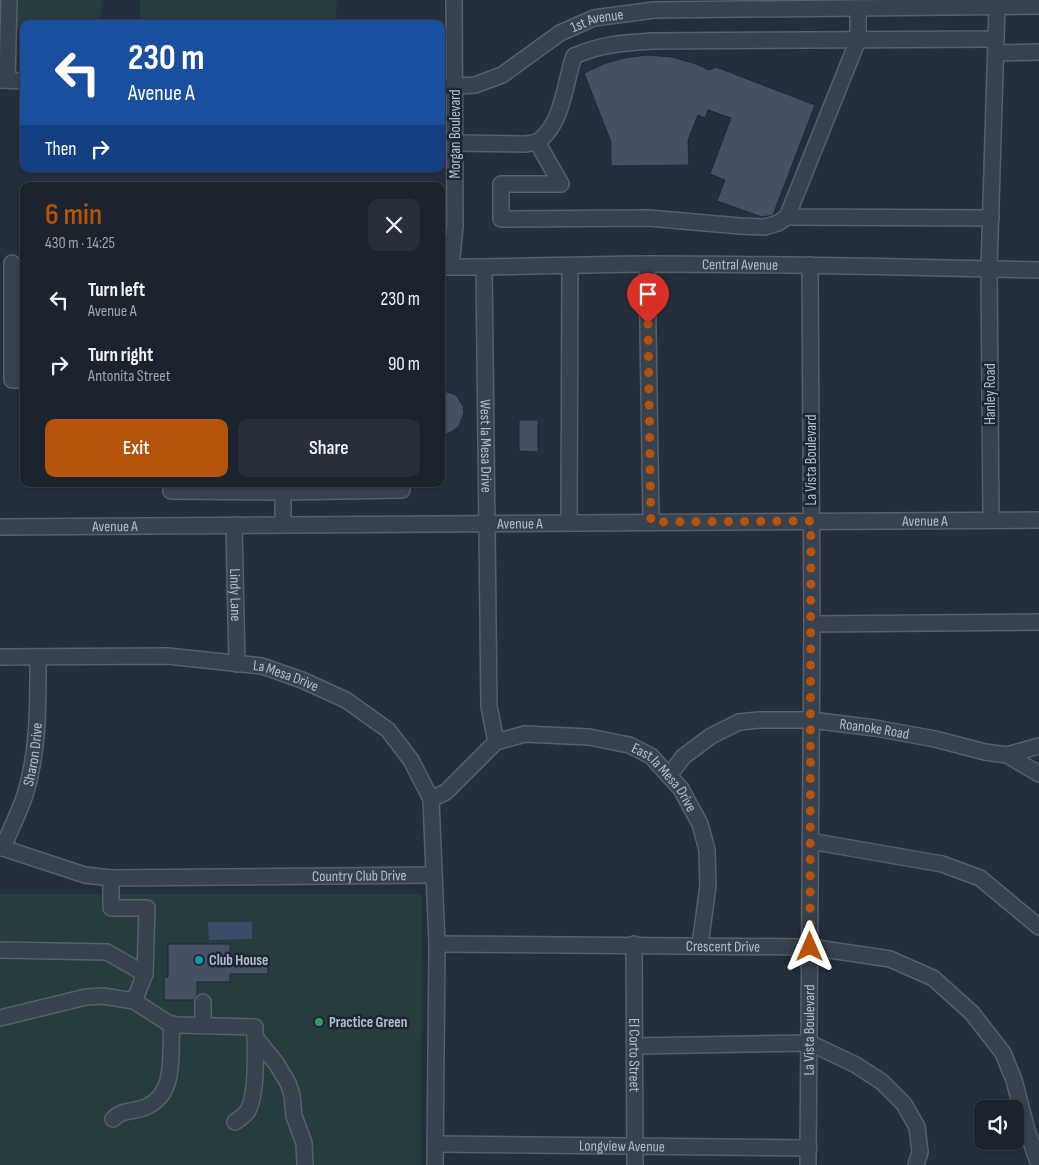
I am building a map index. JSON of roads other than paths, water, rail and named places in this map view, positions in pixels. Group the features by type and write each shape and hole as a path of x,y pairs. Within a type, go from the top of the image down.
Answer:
{"street":[{"path":"9,0 4,80 20,81"},
{"name":"Morgan Boulevard","path":"446,267 455,143 448,87 454,0"},
{"name":"1st Avenue","path":"448,87 475,85 502,75 560,33 594,18 654,10 858,8 982,3 997,6 1039,6"},
{"name":"Hanley Road","path":"991,520 989,269 997,6"},
{"path":"787,217 858,40 858,8"},
{"path":"455,143 526,144 542,139 555,120 563,99 568,73 574,56 592,48 621,43 653,41 858,40 996,46 1039,52"},
{"path":"537,142 561,184 501,184 501,218 648,218 740,226 765,226 778,223 787,217 991,218"},
{"path":"12,263 6,303 12,380 20,380"},
{"path":"647,264 651,522"},
{"name":"Central Avenue","path":"446,267 484,268 647,264 1039,270"},
{"name":"La Vista Boulevard","path":"808,1165 812,624 810,265"},
{"path":"569,523 570,266"},
{"name":"West la Mesa Drive","path":"484,268 489,706 496,742"},
{"path":"171,487 171,491 238,487 402,490 402,487"},
{"path":"283,488 283,525"},
{"name":"Avenue A","path":"0,526 1039,520"},
{"name":"Lindy Lane","path":"234,525 237,664"},
{"path":"812,624 1039,622"},
{"name":"La Mesa Drive","path":"0,657 167,656 262,666 302,680 346,700 388,730 410,760 431,800"},
{"name":"Sharon Drive","path":"1,848 25,794 34,756 38,716 38,657"},
{"name":"Roanoke Road","path":"669,776 683,757 711,736 739,722 759,720 811,720 875,728 935,739 985,752 1007,755 1039,774"},
{"name":"East la Mesa Drive","path":"496,742 526,734 597,738 629,744 651,756 681,789 700,824 707,850 708,886 700,945"},
{"path":"435,1165 437,944 431,800 446,792 496,742"},
{"name":"Roanoke Road","path":"1007,755 1039,746"},
{"path":"810,841 942,864 980,878 1039,927"},
{"name":"Country Club Drive","path":"1,848 85,875 111,878 434,875"},
{"path":"111,878 111,908 146,908 145,974 134,1001"},
{"name":"Crescent Drive","path":"437,944 634,944 810,947 890,959 933,978 972,1013 1003,1053 1014,1080 1027,1130 1039,1165"},
{"name":"El Corto Street","path":"634,944 635,1165"},
{"path":"0,950 107,952 145,974"},
{"path":"0,1018 86,997 103,996 134,1001 172,1025 255,1027 254,1082 251,1101 247,1112 235,1122"},
{"path":"203,1002 203,1026"},
{"path":"114,1118 119,1113 148,1106 166,1088 172,1052 172,1025"},
{"path":"255,1037 276,1063 288,1084 292,1095 294,1116 304,1143 305,1165"},
{"path":"635,1046 810,1043 856,1065 882,1082 904,1104 917,1128 920,1152 916,1165"},
{"name":"Longview Avenue","path":"436,1144 809,1148"}],"water":[{"path":"208,922 252,922 252,939 209,940"}],"place":[{"name":"Club House","path":"199,960"},
{"name":"Practice Green","path":"319,1022"}]}
